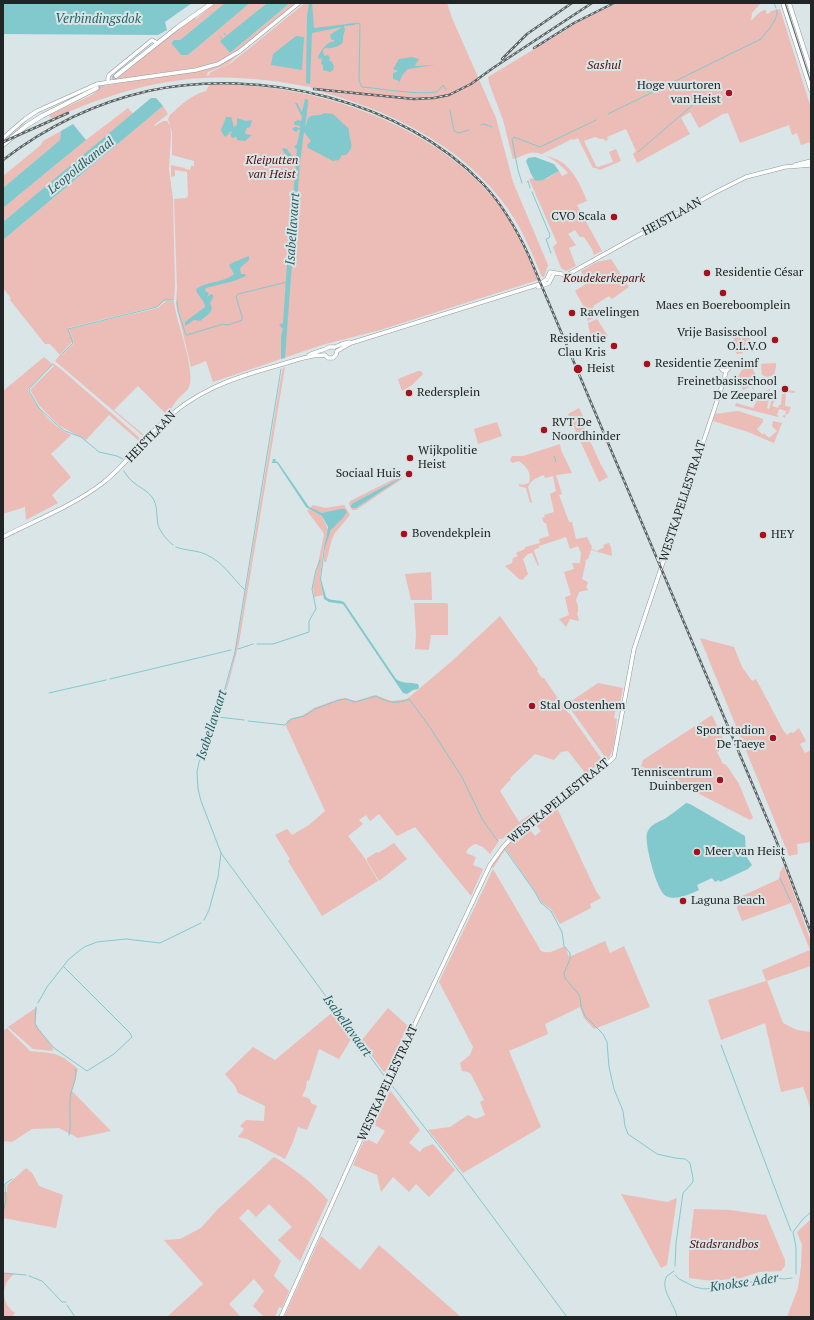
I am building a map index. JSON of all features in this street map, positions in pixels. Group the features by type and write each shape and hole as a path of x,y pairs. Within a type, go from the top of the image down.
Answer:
{"main road":[{"path":"200,11 208,3"},
{"path":"116,76 157,43 212,3"},
{"path":"783,3 811,90"},
{"path":"789,3 811,71"},
{"path":"3,145 26,126 42,116 97,88"}],"street":[{"path":"3,138 37,111 93,85 196,70 218,64 240,52 299,3"},
{"path":"108,82 110,75 152,40 157,43"},
{"name":"HEISTLAAN","path":"325,352 328,358 333,358 336,352 351,343 547,284 552,279 552,273 567,275 716,192 746,177 811,161"},
{"name":"HEISTLAAN","path":"794,166 811,165"},
{"name":"HEISTLAAN","path":"325,352 329,347 334,348 344,343 351,343"},
{"path":"334,348 336,352"},
{"name":"HEISTLAAN","path":"3,537 78,499 103,483 122,466 159,425 171,414 197,396 240,376 308,356 314,352 325,352"},
{"name":"WESTKAPELLESTRAAT","path":"281,1317 383,1092 490,865 503,847 518,831 609,762 614,756 634,649 726,371"}],"green space":[{"path":"215,3 225,3 180,40 174,40 171,42 181,55 188,55 250,3 267,3 221,41 230,53 290,3 296,3 234,53 217,62 200,67 118,78 172,34 195,17 196,19"},
{"path":"305,3 447,3 452,18 496,118 513,182 548,265 544,278 541,275 522,233 508,209 490,186 447,148 397,120 370,108 310,87 258,79 186,79 137,88 89,104 52,119 49,115 92,95 98,90 96,87 202,70 219,65 239,54 228,64 208,72 208,76 211,72 231,63"},
{"name":"Sashul","path":"617,3 761,3 752,13 751,21 762,11 766,10 766,13 768,14 771,11 780,9 811,108 811,142 801,145 797,133 792,135 789,125 740,143 728,113 723,114 699,128 690,112 681,118 690,134 637,163 633,154 636,151 626,129 607,137 608,140 605,141 604,139 595,137 584,141 596,166 598,167 613,162 609,152 616,149 621,161 600,170 593,168 578,138 572,139 542,154 560,161 569,169 576,179 587,201 577,205 602,251 594,255 584,237 580,237 575,230 568,234 576,245 569,248 576,266 566,271 561,268 553,247 557,243 529,179 533,178 535,181 548,178 559,171 562,176 568,173 551,158 540,154 530,153 513,159 503,120 488,77 576,23"},
{"name":"Kleiputten van Heist","path":"209,85 247,86 286,90 326,99 365,112 402,128 437,149 468,172 495,200 514,228 538,280 380,330 322,345 213,382 206,361 191,367 176,304 177,288 174,199 186,198 188,196 187,172 175,170 175,176 171,177 171,165 190,170 191,166 194,166 194,161 172,155 172,132 168,119 170,115 186,101 206,91"},
{"path":"163,106 168,114 154,125 155,126 163,121 167,121 170,126 171,133 169,170 173,199 174,300 165,300 159,306 68,328 73,341 61,354 62,355 74,343 69,329 158,308 166,301 174,301 190,372 188,389 166,414 138,386 114,410 144,435 143,436 55,361 60,355 50,344 45,344 10,300 11,298 3,288 3,240"},
{"path":"128,108 133,114 3,222 3,208 86,140"},
{"path":"61,131 60,140 3,188 3,176 41,145 43,141"},
{"name":"Koudekerkepark","path":"611,259 629,287 612,299 609,296 593,306 598,315 588,321 584,307 575,291 587,283 581,271 597,262"},
{"path":"597,319 608,336 604,340 599,341 593,339 590,334 588,323"},
{"path":"733,332 735,332 735,336 737,334 738,337 740,334 740,344 745,342 742,341 742,335 750,334 747,335 747,337 750,336 750,341 745,343 746,348 743,348 743,353 737,354 735,351 734,338 728,338 734,335"},
{"path":"44,357 62,370 141,439 139,441 109,415 86,440 58,425 39,405 30,390 54,366 52,365 28,389 28,391 46,416 57,427 71,435 51,454 71,477 52,495 58,503 26,520 25,507 3,514 3,391"},
{"path":"776,363 774,375 767,377 762,375 761,364"},
{"path":"759,365 753,370 757,377 751,382 747,382 749,386 752,384 755,392 751,386 743,390 737,381 740,373 744,368"},
{"path":"285,367 239,643 219,716 236,649 281,377 283,368"},
{"path":"421,371 423,374 412,385 402,391 398,379"},
{"path":"770,389 771,392 767,408 769,409 774,392 776,392 775,400 772,406 778,408 779,405 781,405 782,394 784,394 785,390 795,391 795,393 786,392 785,406 791,407 785,418 782,416 785,415 786,411 779,409 777,415 779,416 778,417 735,406 736,403 753,408 758,394"},
{"path":"579,408 583,416 583,426 608,477 599,482 568,414"},
{"path":"738,411 763,419 763,422 757,429 769,438 777,431 772,426 773,421 782,423 774,443 748,432 713,421 715,414"},
{"path":"497,422 502,436 478,444 474,429"},
{"path":"560,444 561,450 572,473 556,475 562,494 559,495 569,522 572,522 576,539 587,537 592,547 591,549 597,551 604,547 603,545 609,543 612,556 591,550 588,559 585,560 582,579 588,583 586,587 588,590 579,592 576,600 579,620 570,619 566,627 559,619 569,615 565,597 571,595 564,572 574,569 572,563 580,563 581,553 578,546 570,549 566,537 539,546 539,548 535,549 534,551 539,565 538,566 532,553 528,554 523,559 528,574 522,580 505,566 512,563 513,558 518,556 516,553 525,549 525,547 540,543 539,539 549,536 546,523 544,523 542,518 545,517 544,515 554,512 550,494 556,491 553,476 545,478 544,475 538,477 532,481 528,487 532,502 530,503 526,488 519,486 519,484 523,485 529,483 530,476 528,470 519,461 512,463 510,460 512,456 523,456"},
{"path":"400,476 402,478 356,510 352,510 350,506 349,504 350,501","holes":["400,478 356,508 350,506"]},
{"path":"313,505 325,508 344,505 350,515 335,533 326,562 324,562 324,554 327,538 340,520 344,510 322,513 310,508"},
{"path":"309,509 322,516 328,530 323,551 320,579 323,595 314,597 313,587 324,535 307,511"},
{"path":"431,572 432,600 411,600 405,574"},
{"path":"414,603 448,604 448,635 431,635 428,650 415,649 416,635"},
{"path":"500,616 538,669 537,671 542,678 544,678 603,761 586,774 568,751 561,752 554,760 535,754 510,778 511,779 500,791 519,822 534,812 535,813 502,839 498,839 499,841 490,854 483,847 476,844 472,845 468,849 466,853 476,857 473,865 483,869 471,896 415,827 397,836 379,814 370,821 366,815 359,820 363,824 348,836 364,857 378,881 322,916 288,861 290,859 275,835 287,829 292,835 309,825 325,811 286,726 287,721 302,716 314,708 339,699 345,698 356,701 375,695 391,701 407,699 452,661"},
{"name":"Sportstadion De Taeye","path":"700,638 734,647 742,667 752,681 756,679 783,730 787,735 791,732 793,733 799,728 806,741 800,744 805,753 811,750 811,842 797,844 798,854 789,856"},
{"path":"598,683 623,688 619,708 616,708 614,718 617,719 614,746 607,760 567,704"},
{"name":"Tenniscentrum Duinbergen","path":"712,715 725,743 718,747 719,751 717,752 723,764 727,766 739,784 753,818 750,820 684,786 684,784 641,766 643,760"},
{"path":"554,805 556,806 596,891 601,898 590,904 591,908 560,924 551,909 542,903 505,848 493,868 491,866 508,844 527,825 535,836 541,831 533,821"},
{"path":"394,843 407,859 379,881 367,861 367,858"},
{"path":"784,866 811,942 811,966 767,981 783,1023 797,1030 811,1032 811,1110 803,1087 781,1092 765,1023 721,1040 708,1000 766,981 762,970 810,950 791,903 742,921 738,910 737,901 739,898 779,879 780,872"},
{"path":"493,869 541,951 550,952 565,946 569,957 605,941 610,953 624,946 650,1007 594,1029 584,1018 580,1007 545,1024 548,1034 509,1051 541,1127 463,1173 428,1130 450,1127 468,1115 476,1119 485,1115 480,1102 484,1100 471,1074 462,1071 460,1063 470,1055 473,1047 439,982"},
{"path":"37,1007 35,1024 53,1048 52,1051 33,1049 8,1027"},
{"path":"388,1008 408,1026 386,1071 384,1072 361,1041"},
{"path":"334,1011 353,1036 339,1059 319,1049 309,1081 307,1080 306,1088 302,1096 310,1099 311,1103 317,1106 307,1130 298,1127 285,1159 247,1139 238,1137 244,1129 240,1126 246,1120 264,1121 265,1106 238,1093 235,1086 225,1074 253,1047 275,1060"},
{"path":"7,1028 30,1051 56,1054 78,1069 72,1091 111,1131 78,1138 59,1128 32,1129 12,1142 3,1141 3,1031"},
{"path":"388,1090 390,1090 420,1130 409,1143 420,1152 423,1148 433,1144 455,1170 429,1197 416,1184 409,1192 393,1177 381,1192 377,1175 353,1165 365,1138 377,1144 385,1131 375,1125 376,1123 373,1121"},
{"path":"274,1157 302,1176 328,1200 300,1261 278,1240 292,1227 269,1204 256,1217 248,1209 239,1218 281,1261 274,1276 289,1291 282,1308 279,1307 275,1317 264,1317 253,1306 264,1291 254,1279 229,1304 241,1317 169,1317 168,1316 203,1284 164,1240 180,1239 201,1228 217,1210"},
{"path":"26,1168 33,1174 39,1186 63,1195 56,1228 3,1218 3,1192 7,1192 7,1185"},
{"path":"621,1194 667,1202 677,1198 667,1265 661,1268"},
{"name":"Stadsrandbos","path":"694,1209 730,1210 766,1215 785,1260 785,1266 781,1271 759,1272 741,1278 712,1281 689,1278 689,1249"},
{"path":"811,1219 811,1317 787,1317 798,1288 801,1266 802,1245 797,1232"},
{"path":"321,1236 360,1270 379,1245 461,1317 284,1317"},
{"path":"3,1273 14,1274 6,1283 4,1294 7,1304 15,1313 13,1315 15,1317 3,1317"}],"water":[{"name":"Verbindingsdok","path":"3,3 192,3 165,22 167,30 158,35 3,34"},
{"path":"225,3 250,3 188,55 181,55 171,43 174,40 180,40"},
{"path":"267,3 290,3 230,53 220,41"},
{"path":"309,3 312,3 314,28 355,23 355,25 344,26 345,30 343,42 341,44 335,47 325,48 323,50 324,56 328,55 330,58 329,60 332,62 334,67 330,72 323,70 323,65 321,64 322,58 319,59 318,57 325,46 335,41 331,39 330,35 342,27 312,33 310,84 306,83 307,16"},
{"path":"296,36 304,37 302,70 271,65 273,54"},
{"path":"412,57 419,59 415,65 417,66 435,65 408,69 403,74 397,87 399,81 393,79 393,73 398,71 393,69 399,59"},
{"name":"Leopoldkanaal","path":"151,98 156,98 163,106 3,240 3,222"},
{"path":"305,99 308,100 308,104 305,128 308,118 314,115 321,115 324,113 333,114 349,129 352,146 346,155 342,155 339,160 333,161 308,148 307,145 311,141 304,132 300,163 285,358 281,359 281,336 283,329 279,325 283,323 296,163 286,164 283,157 285,154 282,149 287,149 294,159 296,158 297,149 294,147 297,144 300,130 299,129 296,132 292,129 295,127 300,128 300,126 295,125 294,122 298,120 301,121 302,117 295,103 297,103 302,112"},
{"path":"226,117 231,117 234,127 237,125 237,118 246,121 252,120 250,127 247,128 245,132 246,134 252,135 245,141 237,140 237,137 232,138 230,134 233,131 226,137 224,136 221,130"},
{"path":"73,124 86,140 3,208 3,188 60,140 61,131"},
{"path":"535,157 554,164 559,171 543,180 535,181 526,161 528,158"},
{"path":"249,256 249,260 240,268 241,274 245,274 246,276 234,281 206,288 205,291 209,293 207,297 211,294 213,295 210,303 212,308 210,313 200,321 194,320 185,326 185,322 205,307 204,302 196,289 200,286 230,277 234,274 229,265"},
{"path":"273,459 276,459 275,461 278,462 309,507 322,513 340,509 345,509 347,512 331,530 325,547 321,579 326,597 328,599 344,602 396,679 398,681 418,684 418,689 407,694 403,693 343,604 329,602 324,599 320,579 328,527 322,516 306,507 277,463 272,463"},
{"path":"400,478 356,508 352,508 350,506 353,503"},
{"name":"Meer van Heist","path":"686,803 745,836 746,856 752,865 748,869 720,882 719,880 715,882 712,878 697,885 699,890 674,898 666,896 662,893 655,877 647,846 647,833 652,825 666,818"}],"waterway":[{"path":"774,3 776,8"},
{"path":"608,114 761,39 774,22 777,10"},
{"path":"353,24 359,23 360,25 359,81 362,87 428,93 437,92 443,85 446,90"},
{"path":"224,33 227,37"},
{"path":"220,36 223,40"},
{"path":"638,152 702,97"},
{"path":"450,110 454,131 459,133 469,130"},
{"path":"522,183 512,139 514,137 540,147 596,120"},
{"path":"481,125 484,124 492,127"},
{"path":"527,182 528,181 530,188"},
{"path":"532,192 550,235 549,238 546,239 551,253"},
{"path":"177,301 178,311 187,335 242,320 236,296 238,294 287,282"},
{"path":"62,354 73,343 68,329 157,307 164,300 173,300"},
{"path":"52,365 29,389 29,391 39,408 57,425"},
{"name":"Isabellavaart","path":"281,369 235,652 215,725 199,762 197,772 198,789 201,801 221,853 385,1077"},
{"path":"58,426 65,431 81,437 99,452 123,459"},
{"path":"554,456 556,462"},
{"path":"124,471 130,480 149,493 154,500 159,528 164,536 173,545"},
{"path":"176,547 200,552 213,558 223,566 245,590"},
{"path":"257,644 273,644 309,632 309,621 316,609 312,589 320,560"},
{"path":"238,649 253,644"},
{"path":"110,679 231,650"},
{"path":"49,693 106,680"},
{"path":"248,721 285,725 291,719 304,716 315,709 339,700 346,699 355,702 376,696 392,702 400,702 409,699 427,723 462,777 482,819 497,840"},
{"path":"218,717 244,720"},
{"path":"504,848 541,903 551,911 562,932 564,946 570,953 570,959 564,973 565,978 580,996 581,1007 585,1016 603,1034 607,1042 609,1067 614,1089 623,1111 625,1126 628,1134 657,1154 685,1159 690,1163 693,1182 683,1193 676,1243 675,1266"},
{"path":"204,920 209,910 218,877 221,853"},
{"name":"Knokse Ader","path":"780,878 791,902"},
{"path":"38,1003 47,987 69,959 84,947 97,942 126,939 160,943 201,923"},
{"path":"36,1007 35,1023 38,1029 54,1048 87,1071 114,1054 132,1037 130,1033 64,967"},
{"path":"721,1045 791,1231"},
{"path":"69,1135 70,1098 76,1078 75,1069"},
{"name":"Isabellavaart","path":"390,1083 461,1174 567,1317"},
{"path":"3,1213 6,1200 5,1184 12,1179"},
{"name":"Knokse Ader","path":"796,1274 796,1247 793,1232 803,1219 811,1212"},
{"name":"Knokse Ader","path":"674,1271 667,1276 665,1286 677,1317"},
{"path":"3,1273 26,1275"},
{"name":"Knokse Ader","path":"675,1275 679,1279 695,1287 704,1289 736,1286 770,1277 784,1279 792,1278"},
{"path":"29,1276 42,1281 62,1302 66,1302"},
{"path":"67,1305 75,1317"}],"tunnel":[{"path":"97,88 116,76"}],"tram line":[{"path":"785,3 811,83"}],"railway":[{"path":"502,59 527,34 572,3"},
{"path":"314,89 414,99 434,98 449,95 471,84 592,3"},
{"path":"534,48 574,23 614,3"},
{"path":"3,160 19,148 54,127 90,109 109,102 148,91 192,85 237,84 282,88 328,97 371,111 412,131 450,155 483,184 497,200 509,218 529,256 776,840 811,933"},
{"path":"3,142 68,113"}],"place":[{"name":"Hoge vuurtoren van Heist","path":"729,93"},
{"name":"CVO Scala","path":"614,217"},
{"name":"Residentie César","path":"707,273"},
{"name":"Maes en Boereboomplein","path":"723,293"},
{"name":"Ravelingen","path":"572,313"},
{"name":"Vrije Basisschool O.L.V.O","path":"775,340"},
{"name":"Residentie Clau Kris","path":"614,346"},
{"name":"Residentie Zeenimf","path":"647,364"},
{"name":"Heist","path":"578,369"},
{"name":"Freinetbasisschool De Zeeparel","path":"785,389"},
{"name":"Redersplein","path":"409,393"},
{"name":"RVT De Noordhinder","path":"544,430"},
{"name":"Wijkpolitie Heist","path":"410,458"},
{"name":"Sociaal Huis","path":"409,474"},
{"name":"Bovendekplein","path":"404,534"},
{"name":"HEY","path":"763,535"},
{"name":"Stal Oostenhem","path":"532,706"},
{"name":"Sportstadion De Taeye","path":"773,738"},
{"name":"Tenniscentrum Duinbergen","path":"720,780"},
{"name":"Meer van Heist","path":"697,852"},
{"name":"Laguna Beach","path":"683,901"}]}
